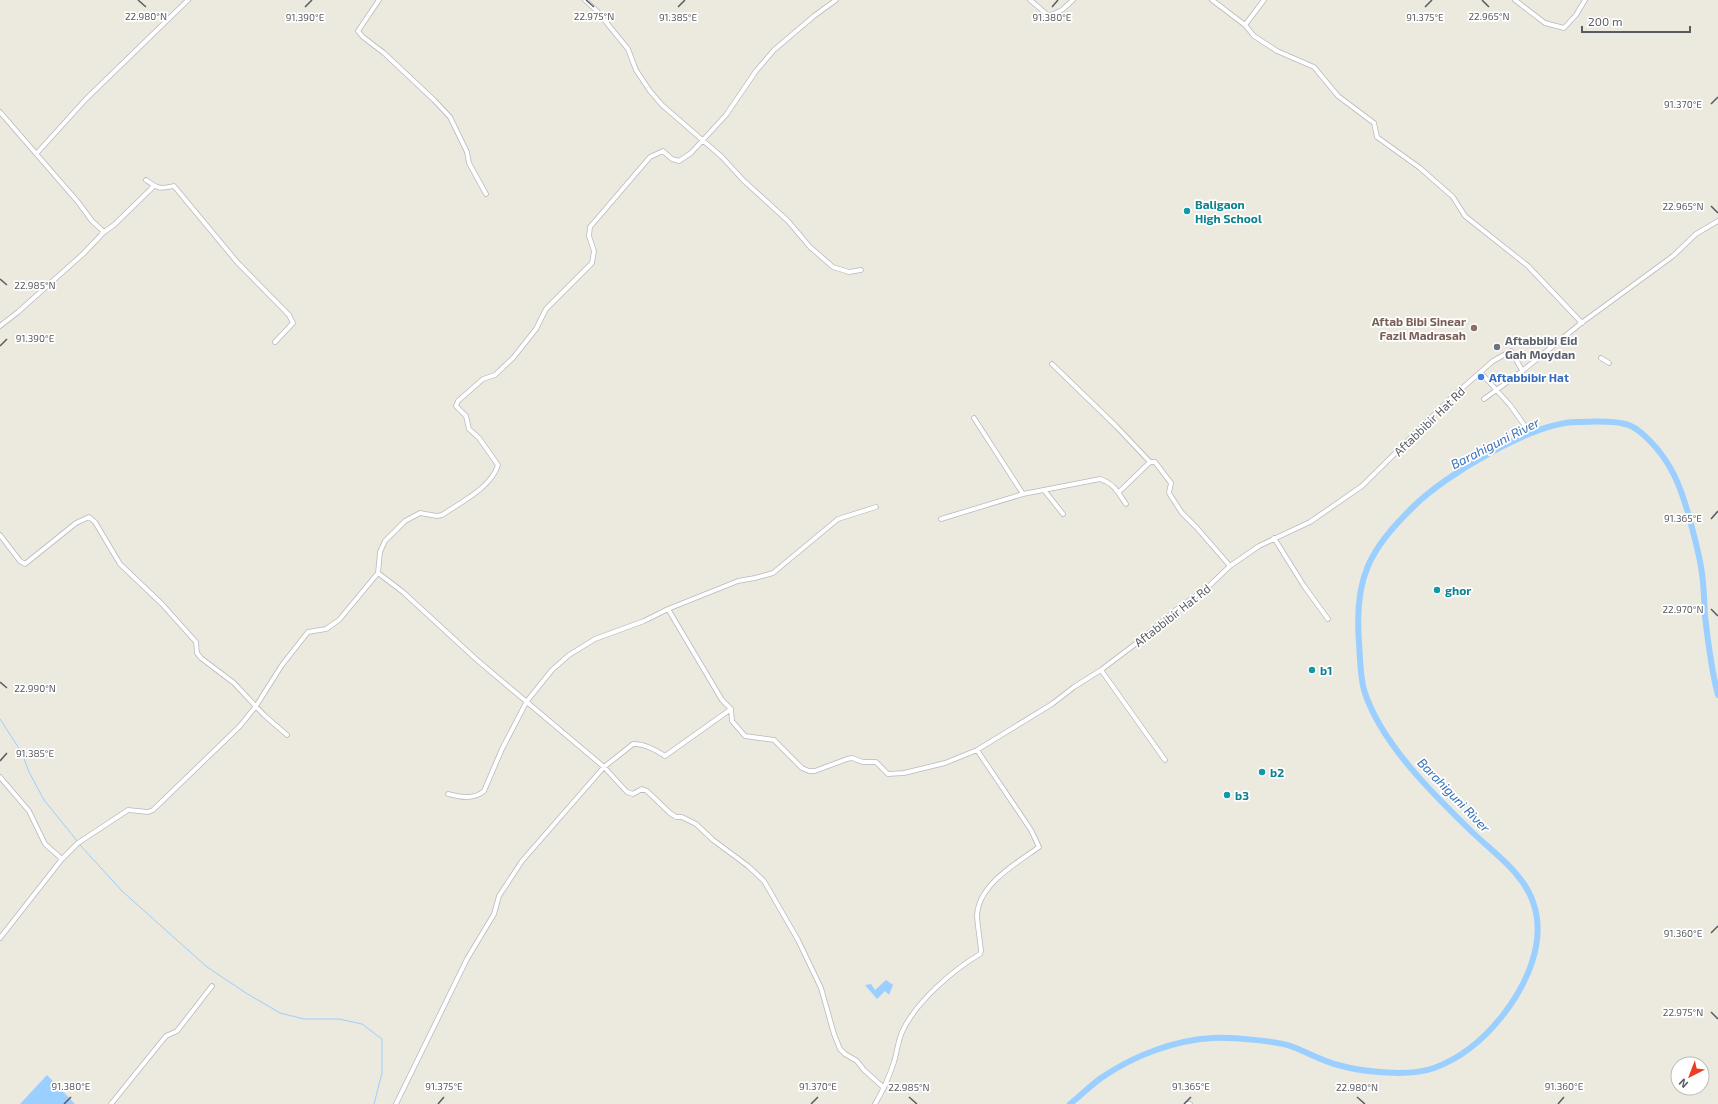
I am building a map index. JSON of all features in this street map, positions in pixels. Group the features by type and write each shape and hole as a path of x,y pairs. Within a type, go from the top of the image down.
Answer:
{"street":[{"path":"37,153 86,98 188,0"},
{"path":"379,0 358,31 363,37 384,53 450,117 467,152 469,163 486,194"},
{"path":"585,0 597,11 628,49 636,70 650,91 662,105 722,157 742,180 788,221 810,247 833,267 849,272 860,270"},
{"path":"0,938 62,859 78,843 128,810 148,812 153,810 240,726 256,706 282,665 308,632 326,628 340,620 378,573 380,552 385,540 405,521 420,513 437,516 442,515 480,489 492,477 497,468 496,461 488,453 479,438 469,428 466,416 456,406 458,401 479,382 495,375 514,358 536,329 546,309 592,263 594,251 589,236 590,227 650,157 662,151 672,159 679,161 691,153 726,115 756,71 774,50 814,16 836,0"},
{"path":"1030,0 1049,16 1062,10 1073,0"},
{"path":"1212,0 1245,25 1254,36 1277,51 1314,67 1338,96 1374,123 1377,137 1420,168 1453,197 1465,216 1528,266 1582,323"},
{"path":"1245,25 1264,0"},
{"path":"1515,0 1544,23 1564,28 1576,15 1586,0"},
{"path":"0,112 37,153 92,221 104,232"},
{"path":"146,180 154,187 163,188 174,186 237,262 289,315 293,323 275,342"},
{"path":"0,326 18,312 83,254 104,232 114,225 154,187"},
{"path":"1484,399 1582,323 1673,256 1696,234 1718,221"},
{"name":"Aftabbibir Hat Rd","path":"731,708 732,721 745,736 771,740 781,747 802,768 809,772 852,758 863,762 876,762 888,774 891,774 945,763 977,750 1052,704 1074,687 1101,670 1138,642 1173,612 1208,587 1230,566 1274,538 1310,522 1362,486 1451,398 1493,361 1511,351 1522,370"},
{"path":"1601,358 1609,363"},
{"path":"1052,364 1116,426 1150,462"},
{"path":"1481,373 1497,390 1524,426"},
{"path":"974,418 1023,494"},
{"path":"1119,492 1150,462 1156,462 1171,483 1169,493 1182,513 1230,566"},
{"path":"941,519 1023,494 1100,479 1106,481 1119,492 1126,504"},
{"path":"1044,490 1063,514"},
{"path":"448,794 460,797 479,796 484,791 502,749 526,701 552,670 576,649 595,639 644,621 668,609 738,581 773,573 838,519 876,507"},
{"path":"0,535 20,561 25,564 76,523 89,517 95,522 120,564 162,604 196,642 197,653 201,658 234,684 287,735"},
{"path":"1274,538 1304,586 1328,619"},
{"path":"378,573 403,592 477,660 604,767 627,792 633,794 644,789 674,816 682,816 696,824 713,840 748,866 764,882 798,940 820,988 840,1049 845,1054 854,1058 864,1070 884,1088"},
{"path":"396,1104 468,959 494,914 498,896 522,861 604,767 633,744 639,744 655,749 665,756 731,708 722,700 668,609"},
{"path":"1101,670 1165,760"},
{"path":"875,1104 884,1088 894,1063 902,1032 908,1021 928,997 953,973 963,964 980,954 981,951 977,915 982,898 996,878 1039,847 1031,830 977,750"},
{"path":"0,777 29,811 45,844 62,859"},
{"path":"111,1104 166,1036 177,1031 212,986"}],"water":[{"path":"886,980 893,985 889,995 885,991 877,999 865,985 871,984 875,990"},
{"path":"47,1075 75,1104 20,1104"}],"waterway":[{"name":"Barahiguni River","path":"1070,1104 1101,1078 1140,1056 1154,1050 1198,1039 1231,1038 1277,1043 1299,1049 1332,1063 1360,1070 1399,1073 1424,1071 1444,1064 1463,1053 1489,1032 1512,1003 1527,976 1536,947 1538,932 1537,917 1533,902 1522,881 1506,863 1440,800 1409,766 1395,747 1382,729 1372,709 1364,690 1360,666 1358,620 1359,600 1362,582 1376,551 1386,537 1414,506 1446,480 1467,466 1536,431 1558,425 1576,422 1607,422 1629,425 1639,431 1658,450 1669,466 1682,493 1688,513 1701,567 1705,616 1713,675 1718,695"},
{"path":"0,719 22,753 29,772 44,800 78,842"},
{"path":"80,845 122,891 207,967 246,993 280,1013 304,1019 339,1019 362,1024 382,1039 382,1073 374,1104"}],"place":[{"name":"Baligaon High School","path":"1187,211"},
{"name":"Aftab Bibi Sinear Fazil Madrasah","path":"1474,328"},
{"name":"Aftabbibi Eid Gah Moydan","path":"1497,347"},
{"name":"Aftabbibir Hat","path":"1481,377"},
{"name":"ghor","path":"1437,590"},
{"name":"b1","path":"1312,670"},
{"name":"b2","path":"1262,772"},
{"name":"b3","path":"1227,795"}]}
